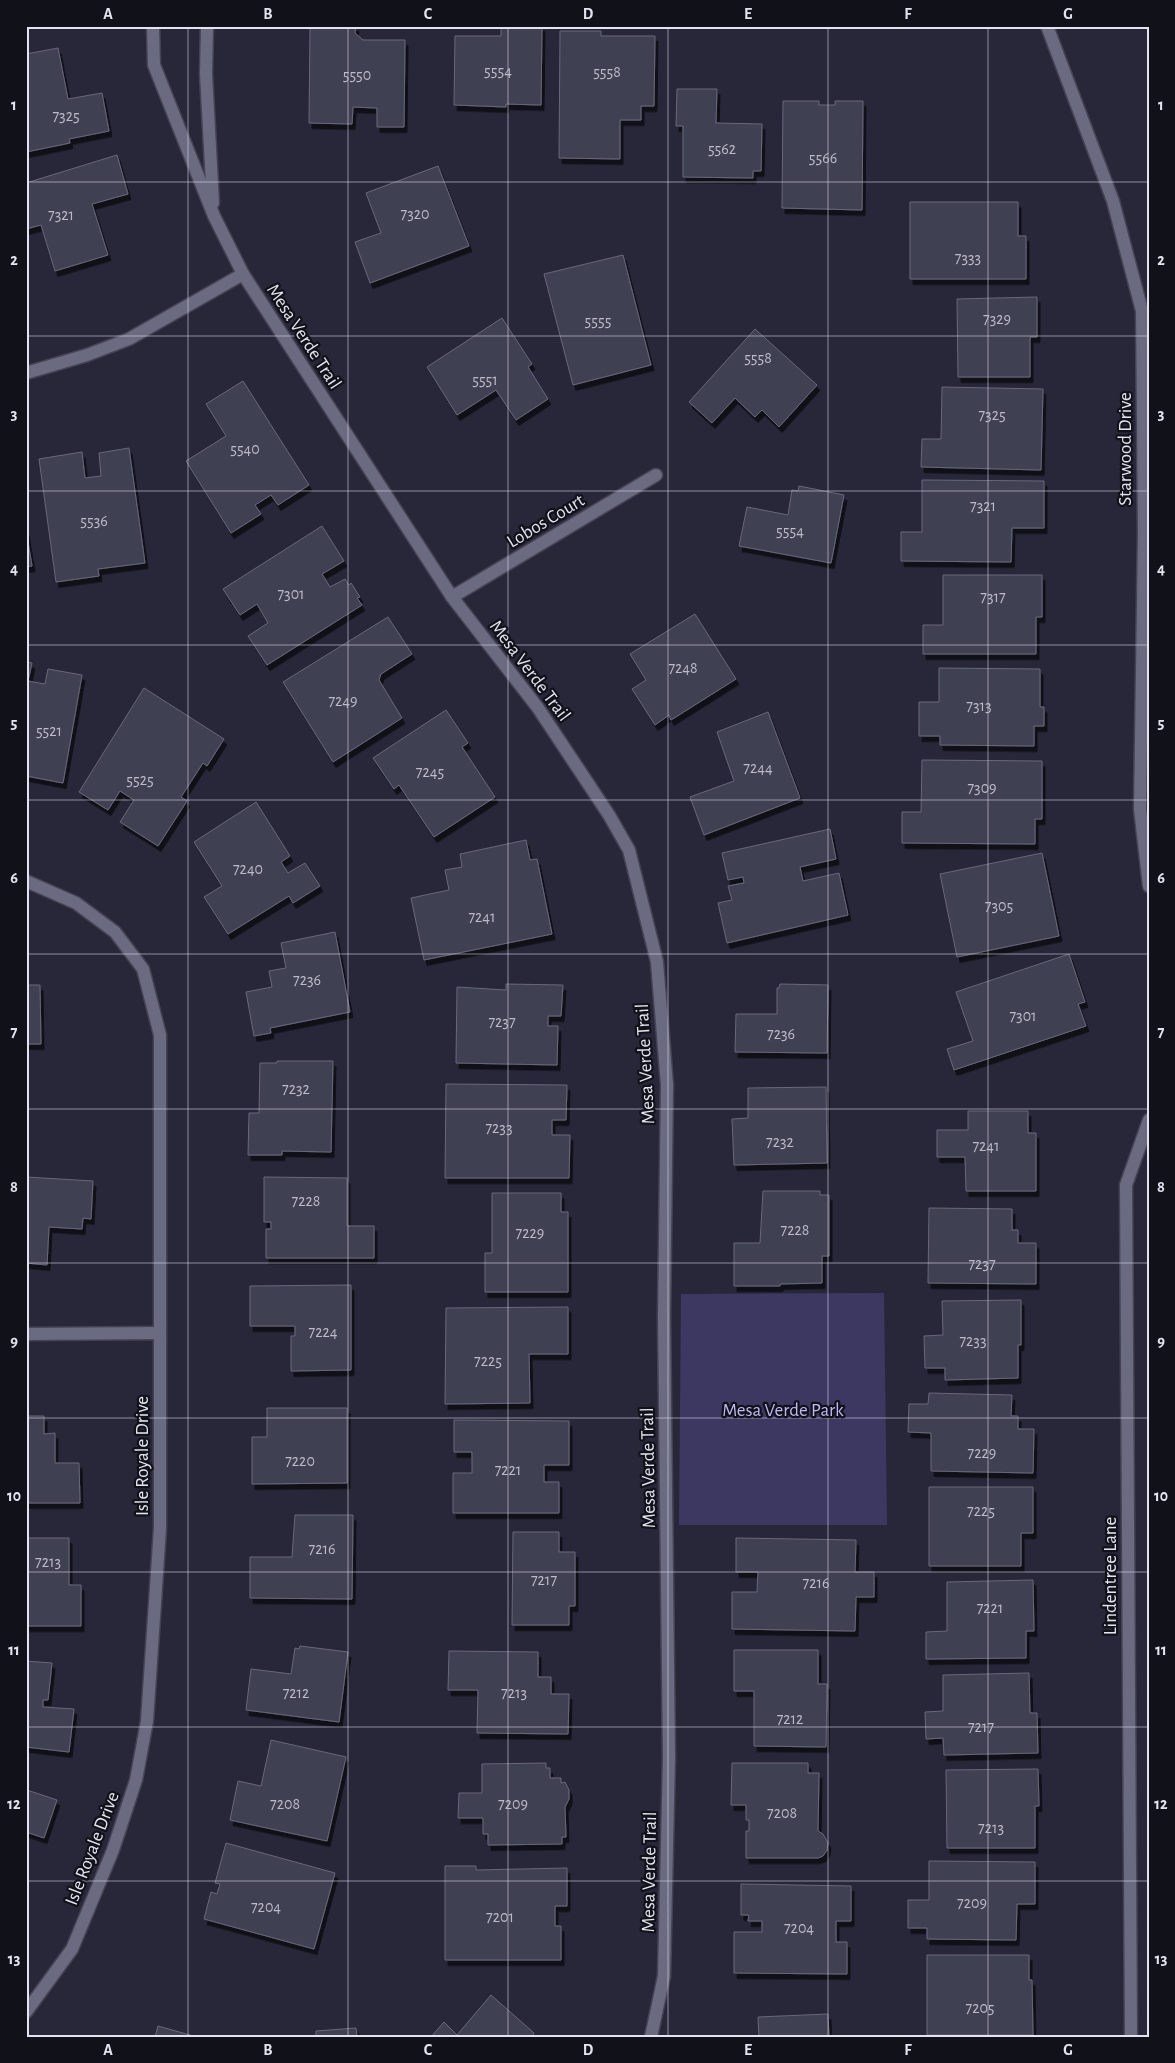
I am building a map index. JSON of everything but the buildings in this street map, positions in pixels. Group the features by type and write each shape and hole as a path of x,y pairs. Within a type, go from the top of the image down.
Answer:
{"street":[{"name":"Mesa Verde Trail","path":"153,26 154,65 214,216 243,274 452,597 538,708 609,815 630,850 658,962 667,1085 664,1318 670,1757 664,1976 651,2037"},
{"name":"Mesa Verde Trail","path":"207,26 206,74 214,216"},
{"name":"Starwood Drive","path":"1047,26 1113,201 1142,312 1146,533 1140,809 1149,886"},
{"path":"26,373 87,355 130,339 243,274"},
{"name":"Lobos Court","path":"452,597 656,475"},
{"name":"Isle Royale Drive","path":"26,881 76,903 115,932 143,969 160,1036 160,1528 147,1721 136,1780 114,1850 72,1949 26,2012"},
{"name":"Lindentree Lane","path":"1130,2037 1126,1185 1149,1120"},
{"path":"26,1334 160,1333"}],"green space":[{"name":"Mesa Verde Park","path":"884,1293 887,1525 679,1525 681,1294"}]}
